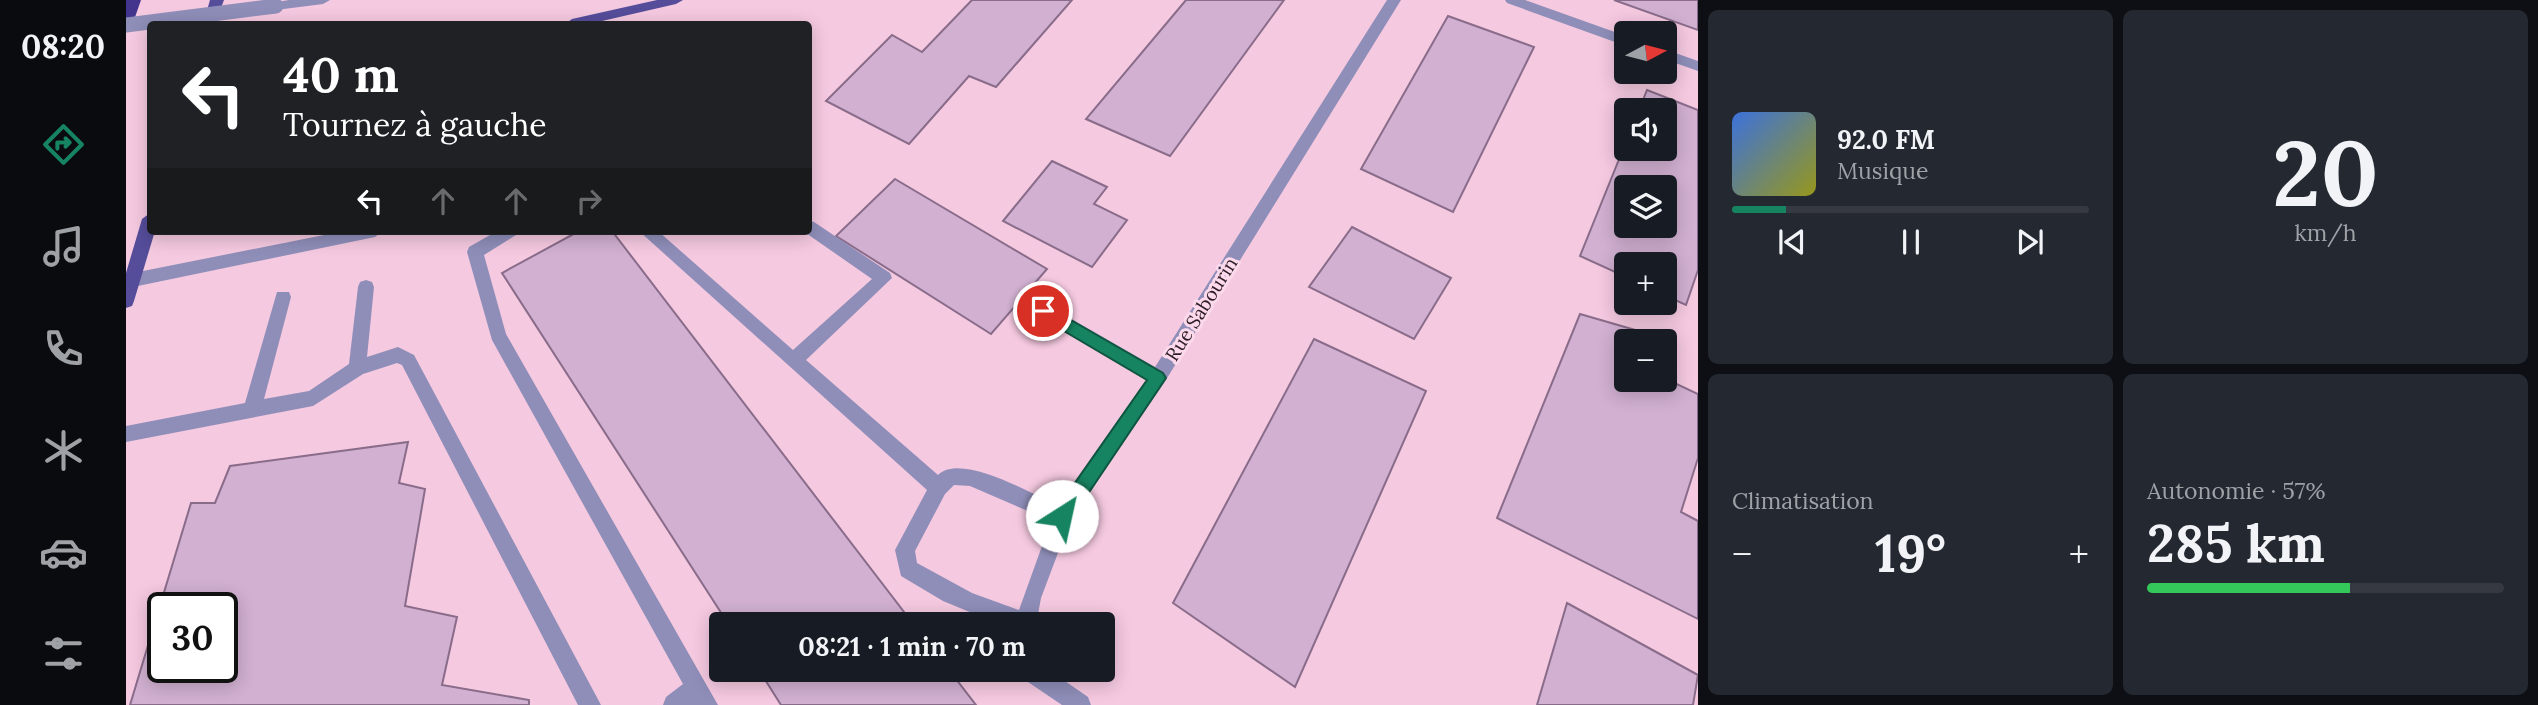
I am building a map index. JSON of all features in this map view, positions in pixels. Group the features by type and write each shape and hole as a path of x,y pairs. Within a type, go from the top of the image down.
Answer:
{"highway":[{"path":"126,23 133,0"}],"main road":[{"path":"210,21 217,0"},
{"path":"601,21 676,0"},
{"path":"126,301 147,229"}],"street":[{"path":"126,23 323,0"},
{"name":"Rue Sabourin","path":"1028,612 1062,516 1157,378 1395,0"},
{"path":"1512,0 1614,37"},
{"path":"1677,59 1698,66"},
{"path":"794,359 884,278 812,229"},
{"path":"132,279 355,235"},
{"path":"499,235 475,252 498,335 702,696 674,705"},
{"path":"653,235 939,488"},
{"path":"357,368 366,288"},
{"path":"252,409 283,296"},
{"path":"1043,311 1157,378"},
{"path":"126,434 313,398 357,368 398,355 408,360 590,705"},
{"path":"993,612 937,588 908,569 905,550 939,488 950,476 971,477 1062,516"},
{"path":"1047,682 1080,705"}],"building":[{"path":"972,0 1072,0 996,87 969,76 909,144 826,101 892,35 922,52"},
{"path":"1186,0 1284,0 1170,156 1086,119"},
{"path":"1614,0 1698,0 1698,30"},
{"path":"1448,16 1534,47 1453,212 1361,169"},
{"path":"1647,90 1667,98 1644,98"},
{"path":"1677,102 1698,110 1698,270 1686,305 1677,301 1677,252 1614,252 1614,272 1580,256 1618,161 1677,161"},
{"path":"1052,161 1107,187 1094,204 1127,220 1092,267 1003,221"},
{"path":"895,179 1047,269 991,334 836,236"},
{"path":"1352,227 1451,278 1414,339 1309,287"},
{"path":"572,235 615,235 904,612 721,612 502,273"},
{"path":"1580,314 1632,329 1614,329 1614,392 1677,392 1677,384 1698,394 1698,458 1681,512 1698,521 1698,619 1497,518"},
{"path":"1314,339 1426,391 1295,687 1173,603"},
{"path":"408,442 399,483 425,489 405,606 457,617 442,685 529,700 529,705 130,705 147,649 147,683 238,683 238,592 164,592 191,503 215,503 230,466"},
{"path":"1567,603 1698,675 1693,705 1537,705"},
{"path":"767,682 958,682 976,705 781,705"}],"route":[{"path":"1043,311 1157,378 1062,516"}]}
